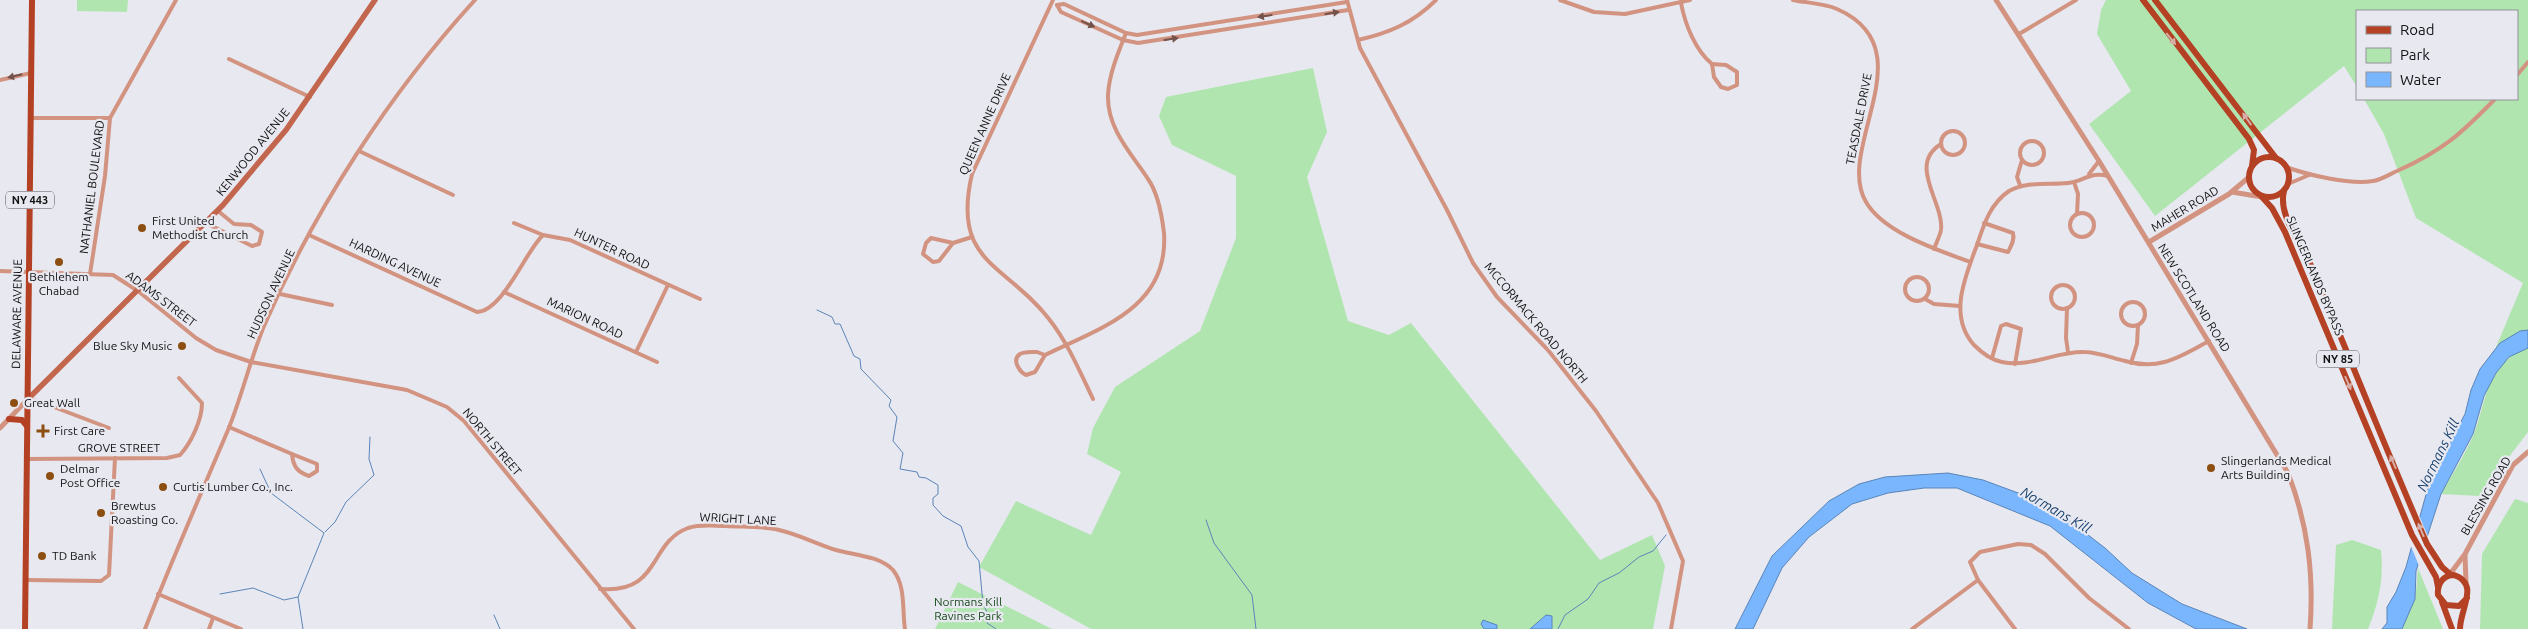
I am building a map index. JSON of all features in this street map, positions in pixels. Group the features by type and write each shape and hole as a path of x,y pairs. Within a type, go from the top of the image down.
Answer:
{"main road":[{"name":"DELAWARE AVENUE","path":"25,629 32,0"},
{"name":"KENWOOD AVENUE","path":"27,400 218,211 274,147 375,0"},
{"path":"2143,0 2250,139 2254,150 2248,178"},
{"path":"2155,0 2276,158 2286,167 2288,184 2284,191 2272,198 2262,197"},
{"path":"2252,166 2263,158 2276,158"},
{"name":"NY 85","path":"2248,178 2254,191 2262,197"},
{"name":"SLINGERLANDS BYPASS","path":"2284,191 2282,203 2284,212 2311,267 2411,507 2432,554 2450,574"},
{"name":"SLINGERLANDS BYPASS","path":"2262,197 2277,215 2285,232 2408,526 2436,577 2438,587"},
{"path":"9,419 22,420 27,426"},
{"path":"2438,587 2442,580 2450,574"},
{"name":"NY 85","path":"2450,574 2459,576 2466,582"},
{"path":"2460,629 2467,598 2468,588 2466,582"},
{"name":"NY 85","path":"2438,587 2438,595 2452,629"},
{"path":"2442,602 2455,606 2467,598"}],"street":[{"name":"NATHANIEL BOULEVARD","path":"90,274 105,176 110,118 176,0"},
{"name":"HUDSON AVENUE","path":"145,629 229,427 251,362 280,294 309,235 374,127 427,55 475,0"},
{"path":"1358,40 1381,35 1408,24 1436,0"},
{"path":"1560,0 1594,12 1607,14 1625,14 1690,0"},
{"name":"TEASDALE DRIVE","path":"1793,0 1831,6 1844,12 1857,21 1869,36 1876,51 1878,80 1858,181 1861,193 1867,203 1880,218 1899,231 1934,249 1970,262"},
{"name":"NEW SCOTLAND ROAD","path":"1996,0 2099,161 2288,473 2307,532 2311,564 2310,629"},
{"path":"2019,34 2076,0"},
{"path":"1052,1 1061,12 1123,40 1138,43 1348,10"},
{"name":"QUEEN ANNE DRIVE","path":"1052,1 972,174 966,199 972,237 980,254 1048,318 1066,345 1093,400"},
{"path":"1057,5 1064,4 1126,33 1144,35 1347,1"},
{"name":"MCCORMACK ROAD NORTH","path":"1347,1 1358,40 1482,278 1518,320 1548,350 1596,411 1658,503 1683,561 1671,629"},
{"path":"1681,3 1692,37 1703,56 1712,64 1726,66 1737,72 1737,85 1728,89 1721,88 1714,77 1712,64"},
{"path":"1283,13 1284,21"},
{"path":"1216,24 1217,32"},
{"path":"1045,355 1037,352 1020,354 1017,365 1022,373 1026,375 1032,374 1045,355 1131,311 1150,292 1162,264 1164,237 1157,200 1150,180 1123,144 1112,121 1108,96 1112,70 1126,33"},
{"path":"228,59 310,97"},
{"path":"2518,74 2528,62"},
{"path":"0,80 31,72"},
{"path":"2286,167 2353,182 2374,181 2441,150 2454,140 2494,100"},
{"path":"31,118 110,118"},
{"path":"1934,249 1941,231 1941,224 1929,183 1926,164 1930,154 1941,144 1943,136 1954,131 1962,134 1965,142 1964,149 1954,155 1944,151 1941,144"},
{"path":"2020,186 2016,177 2022,160 2021,149 2026,143 2034,141 2043,147 2045,155 2041,162 2029,165 2022,160"},
{"path":"359,151 453,195"},
{"path":"2089,174 2099,161"},
{"path":"2108,176 2097,173 2089,174 2074,182 2020,186 1999,199 1984,222 1970,262 1960,306 1962,325 1968,338 1979,351 1992,358 2015,364 2068,352 2092,352 2130,363 2156,366 2170,362 2209,341"},
{"path":"2288,184 2311,174"},
{"name":"MAHER ROAD","path":"2149,242 2232,192 2248,178"},
{"path":"2074,182 2078,194 2077,214 2072,220 2072,231 2081,237 2088,236 2094,229 2092,218 2085,213 2077,214"},
{"name":"MAHER ROAD","path":"2232,192 2262,197"},
{"path":"206,223 252,246 259,244 262,232 248,224 234,224 218,211"},
{"path":"1977,244 2008,252 2014,238 2013,233 1984,222"},
{"name":"HUNTER ROAD","path":"514,223 543,235 570,240 700,299"},
{"name":"HARDING AVENUE","path":"309,235 472,311 485,310 504,292"},
{"path":"504,292 543,235"},
{"path":"953,243 939,261 933,262 923,254 926,243 931,238 953,243 972,237"},
{"name":"ADAMS STREET","path":"0,271 113,275 138,291 196,338 216,350 245,360"},
{"path":"1924,299 1929,292 1928,284 1922,278 1911,279 1905,289 1908,296 1914,300 1924,299 1934,304 1960,306"},
{"path":"2067,308 2060,308 2053,304 2051,296 2058,286 2065,285 2074,292 2075,300 2067,308 2066,338 2068,352"},
{"path":"636,352 668,286"},
{"name":"MARION ROAD","path":"504,292 657,362"},
{"path":"280,294 332,305"},
{"path":"2130,363 2137,344 2138,324 2145,315 2143,308 2134,302 2126,305 2121,315 2124,322 2131,326 2138,324"},
{"path":"1992,358 2001,326 2011,325 2021,329 2015,364"},
{"name":"NORTH STREET","path":"245,360 407,390 447,407 464,421 634,629"},
{"name":"GROVE STREET","path":"26,459 175,457 184,451 199,419 202,403 179,378"},
{"path":"27,400 38,401 109,428"},
{"name":"KENWOOD AVENUE","path":"0,428 27,400"},
{"path":"229,427 317,464 317,471 309,476 300,473 293,464 292,454"},
{"name":"BLESSING ROAD","path":"2450,574 2465,554 2514,465 2528,452"},
{"path":"26,580 101,581 109,575 115,458"},
{"name":"WRIGHT LANE","path":"600,589 620,589 637,583 649,571 670,542 687,529 700,525 770,528 835,550 871,558 892,570 900,586 905,629"},
{"path":"2015,629 1978,580 1970,562 1980,552 2018,544 2031,545 2045,554 2089,598 2129,629"},
{"name":"BLESSING ROAD","path":"2465,554 2466,582"},
{"path":"1914,628 1978,580"},
{"path":"158,594 241,629"},
{"path":"209,629 213,618"}],"green space":[{"path":"77,0 128,0 127,12 77,11"},
{"path":"2106,0 2528,0 2528,330 2520,331 2496,347 2523,283 2416,218 2384,134 2365,100 2518,100 2518,10 2356,10 2356,85 2344,66 2155,216 2089,124 2131,91 2097,34 2101,10"},
{"path":"1313,68 1327,132 1307,177 1348,321 1389,335 1411,323 1600,560 1652,535 1665,566 1653,629 1091,629 979,567 1016,501 1091,535 1121,472 1087,454 1093,428 1115,387 1200,331 1236,238 1236,176 1172,145 1159,116 1166,97"},
{"path":"2524,348 2528,348 2528,432 2479,496 2441,494 2473,436 2494,376 2501,366"},
{"path":"2515,499 2528,503 2528,629 2480,629 2482,554"},
{"path":"2352,540 2381,550 2382,571 2378,600 2368,629 2332,629 2336,545"},
{"path":"2418,568 2443,629 2391,629 2406,614 2414,602"},
{"name":"Normans Kill Ravines Park","path":"958,582 1052,629 935,629"}],"water":[{"path":"2528,330 2528,348 2509,357 2496,373 2484,396 2473,434 2441,494 2416,571 2415,599 2402,629 2382,629 2387,623 2387,607 2396,592 2406,567 2430,480 2465,414 2471,390 2480,369 2500,343 2520,331"},
{"path":"1948,473 1983,480 2048,504 2105,548 2132,573 2182,604 2247,629 2196,629 2148,603 2050,526 1957,488 1924,488 1888,493 1852,504 1809,537 1782,568 1753,629 1735,629 1772,556 1829,501 1859,484 1885,477"},
{"path":"1546,615 1552,616 1552,629 1530,629"},
{"path":"1483,620 1497,625 1497,629 1484,629 1481,624"}],"pier":[{"path":"2418,513 2429,539 2420,568 2410,544"}],"waterway":[{"path":"817,310 832,317 835,324 840,324 854,356 860,359 861,369 891,400 889,406 897,417 893,441 903,453 900,469 917,472 919,477 926,478 938,485 938,494 933,498 933,505 943,516 961,526 968,547 979,561 983,604 988,614 987,623 996,629"},
{"path":"325,532 335,522 346,502 374,475 369,459 370,437"},
{"path":"260,469 271,493 324,533 298,597 303,629"},
{"path":"1206,520 1214,543 1252,595 1256,629"},
{"path":"1558,629 1565,615 1588,599 1599,583 1619,573 1639,557 1653,551 1666,535"},
{"path":"220,594 253,588 284,600 298,597"},
{"path":"494,615 500,629"}],"place":[{"name":"First United Methodist Church","path":"142,228"},
{"name":"Bethlehem Chabad","path":"59,262"},
{"name":"Blue Sky Music","path":"182,346"},
{"name":"Great Wall","path":"14,403"},
{"name":"First Care","path":"43,431"},
{"name":"Slingerlands Medical Arts Building","path":"2211,468"},
{"name":"Delmar Post Office","path":"50,476"},
{"name":"Curtis Lumber Co., Inc.","path":"163,487"},
{"name":"Brewtus Roasting Co.","path":"101,513"},
{"name":"TD Bank","path":"42,556"}],"water label":[{"name":"Normans Kill","path":"2438,455"},
{"name":"Normans Kill","path":"2056,510"}]}
